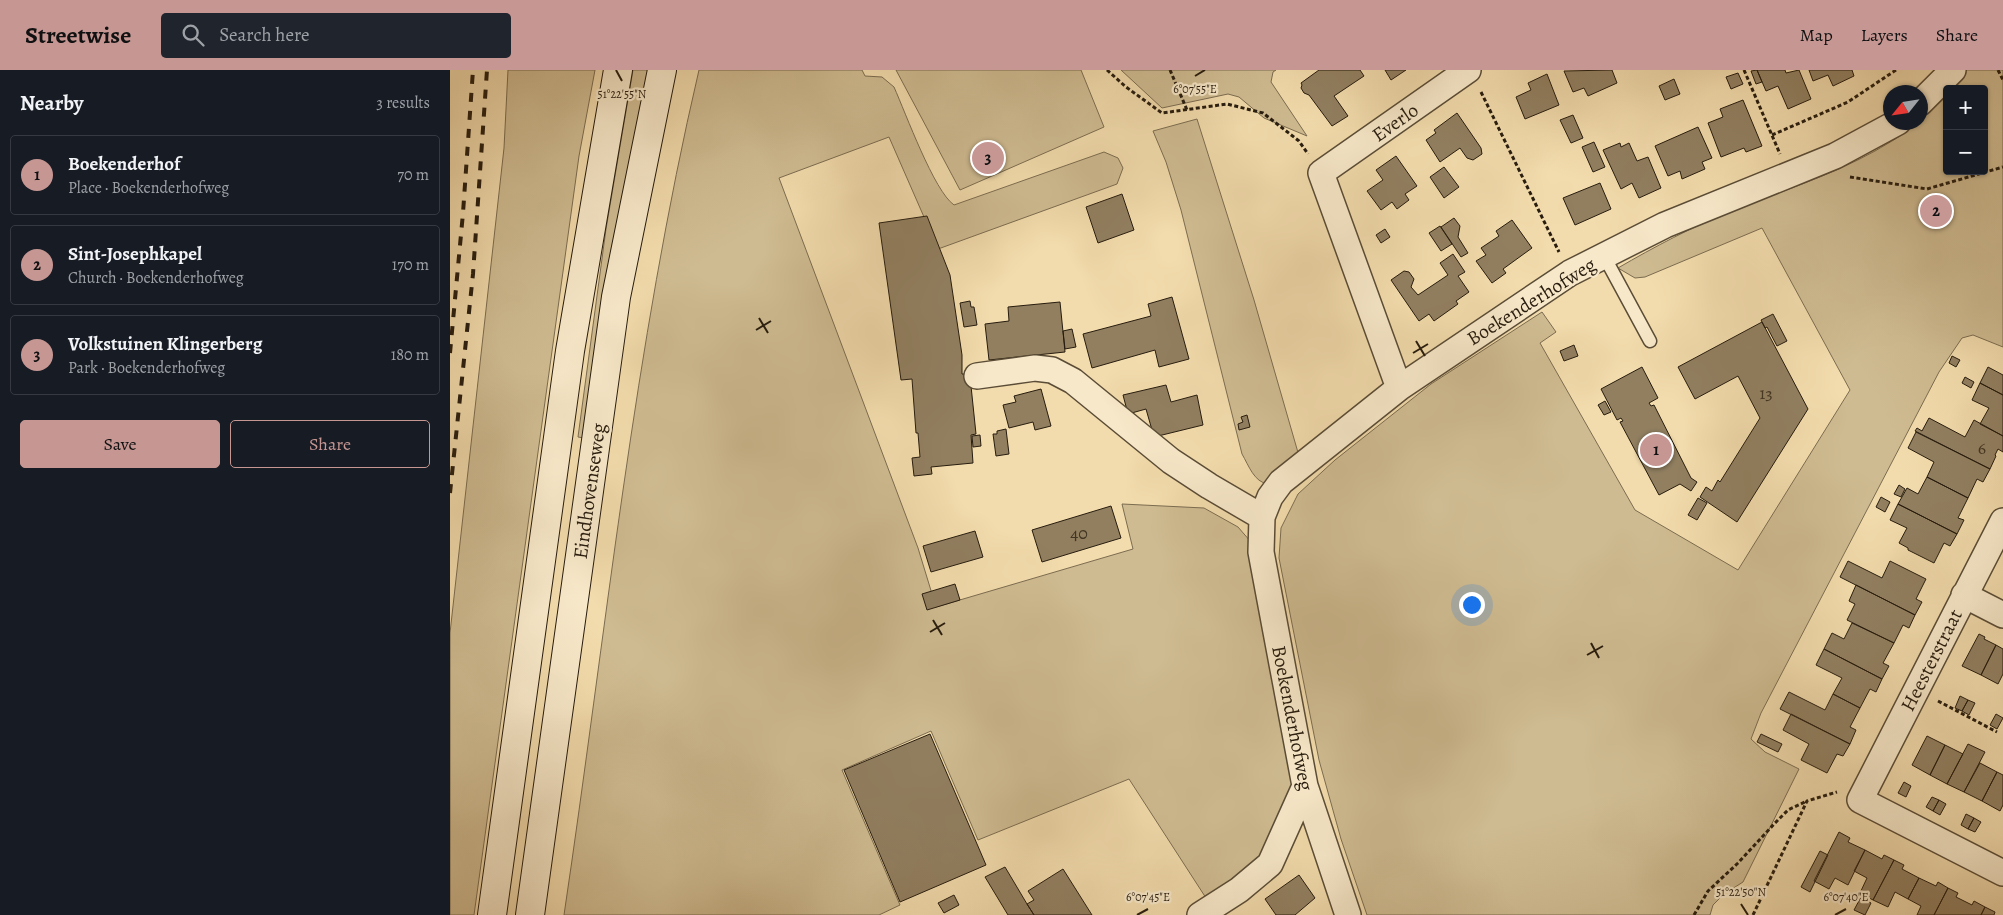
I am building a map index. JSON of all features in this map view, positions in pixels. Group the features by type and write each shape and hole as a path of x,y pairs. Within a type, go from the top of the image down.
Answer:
{"main road":[{"name":"Eindhovenseweg","path":"492,915 570,351 618,70"},
{"name":"Eindhovenseweg","path":"530,915 616,297 662,70"}],"street":[{"path":"1928,96 1953,70"},
{"name":"Everlo","path":"1321,173 1473,79"},
{"name":"Boekenderhofweg","path":"1348,915 1305,786 1261,552 1262,517 1270,497 1281,482 1399,388 1570,273 1665,226 1835,156 1883,130"},
{"path":"1321,173 1399,388"},
{"path":"977,376 1036,368 1052,370 1073,382 1170,461 1262,517"},
{"name":"Heesterstraat","path":"1860,800 2003,521"},
{"path":"1964,595 2003,615"},
{"path":"1200,915 1239,890 1270,864 1305,786"},
{"path":"1860,800 2003,873"}],"lane":[{"path":"1604,256 1650,342"}],"path":[{"path":"1107,70 1126,87 1162,113 1226,104 1263,113 1299,141 1321,173"},
{"path":"1170,70 1187,110"},
{"path":"1744,70 1789,175"},
{"path":"1772,135 1848,102 1896,70"},
{"path":"1998,70 2003,80"},
{"path":"1473,79 1570,273"},
{"path":"1841,176 1927,189 2003,167"},
{"path":"1916,690 1997,732"},
{"path":"1694,915 1708,891 1738,863 1788,810 1807,801 1840,791 1860,800"},
{"path":"1753,915 1807,801"}],"shaded area":[{"path":"508,70 595,70 579,156 474,915 450,915 450,633 504,148"},
{"path":"633,70 648,70 584,438 578,437 606,229"},
{"path":"699,70 862,70 865,76 882,77 894,87 929,169 946,197 954,205 1104,152 1118,158 1123,168 1117,184 938,249 889,137 779,178 918,548 936,607 1133,549 1122,504 1204,508 1238,527 1251,542 1296,773 1287,810 1262,857 1229,886 1206,898 1129,779 978,840 931,731 842,770 900,905 879,915 564,915 639,385 676,175"},
{"path":"896,70 1081,70 1104,127 960,190"},
{"path":"1121,70 1276,70 1273,72 1271,82 1307,136 1264,118 1239,97 1228,94 1162,108"},
{"path":"1967,70 2003,70 2003,347 1973,335 1962,338 1939,372 1761,713 1751,739 1765,752 1799,769 1743,882 1724,894 1713,905 1710,915 1367,915 1341,839 1319,760 1279,558 1281,528 1298,494 1335,460 1431,384 1542,312 1556,332 1540,343 1635,510 1738,570 1850,390 1762,228 1645,277 1635,278 1618,268 1702,224 1858,160 1908,130 1928,130 1928,110 1943,93 1943,175 1988,175 1988,85 1951,85"},
{"path":"1197,119 1254,300 1299,456 1268,484 1255,477 1242,454 1181,210 1166,162 1153,131"}],"building":[{"path":"1319,70 1360,70 1364,76 1334,96 1348,116 1332,126 1309,95 1304,93 1301,88 1301,83"},
{"path":"1385,70 1406,70 1391,80"},
{"path":"1612,70 1617,83 1588,96 1584,88 1573,92 1564,71"},
{"path":"1757,70 1785,70 1786,73 1799,70 1811,99 1788,109 1778,86 1766,91"},
{"path":"1757,70 1762,82 1756,84 1751,71"},
{"path":"1809,70 1852,70 1854,76 1833,86 1828,75 1813,81"},
{"path":"1738,73 1743,84 1731,89 1726,77"},
{"path":"1547,74 1559,105 1525,119 1516,97 1531,90 1528,83"},
{"path":"1674,79 1680,94 1665,100 1659,86"},
{"path":"1743,100 1762,146 1746,152 1744,148 1721,157 1708,123 1723,117 1720,109"},
{"path":"1457,113 1481,148 1482,154 1473,160 1467,158 1460,148 1440,162 1426,140 1436,133 1434,130"},
{"path":"1573,115 1583,138 1571,143 1560,120"},
{"path":"1698,127 1712,158 1702,162 1705,169 1682,179 1680,171 1668,176 1655,146"},
{"path":"1594,142 1605,167 1593,172 1582,147"},
{"path":"1620,143 1621,147 1629,143 1637,161 1648,157 1661,188 1639,198 1632,183 1621,189 1603,150"},
{"path":"1396,156 1417,186 1405,194 1409,200 1397,209 1392,202 1381,210 1367,191 1383,180 1376,170"},
{"path":"1444,167 1459,187 1444,198 1430,177"},
{"path":"1600,183 1611,209 1575,225 1563,198"},
{"path":"1122,194 1134,230 1098,243 1086,207"},
{"path":"1940,198 1948,217 1932,223 1924,204"},
{"path":"927,216 950,275 962,355 962,374 967,374 968,386 971,386 976,434 971,435 973,463 931,467 932,474 914,476 912,458 920,457 918,433 916,433 912,379 901,380 879,223"},
{"path":"1454,218 1460,226 1458,237 1468,253 1461,257 1441,227"},
{"path":"1512,220 1532,248 1503,269 1506,273 1492,283 1476,261 1486,255 1481,248 1499,236 1496,231"},
{"path":"1440,226 1452,244 1441,251 1429,233"},
{"path":"1385,229 1390,237 1381,243 1376,235"},
{"path":"1453,254 1465,272 1458,276 1469,292 1456,301 1458,304 1434,321 1429,314 1419,321 1391,280 1404,271 1409,272 1414,279 1411,287 1418,295 1448,275 1440,263"},
{"path":"1172,297 1189,359 1159,367 1155,350 1092,368 1083,334 1151,316 1148,304"},
{"path":"970,301 971,307 974,307 977,325 964,327 960,303"},
{"path":"1060,302 1065,352 989,360 985,324 1009,321 1008,307"},
{"path":"1773,314 1787,341 1777,346 1761,320"},
{"path":"1762,322 1808,409 1737,522 1700,497 1706,487 1712,491 1718,480 1720,482 1760,418 1738,376 1695,399 1678,367"},
{"path":"1072,329 1076,347 1065,349 1063,331"},
{"path":"1574,345 1578,356 1564,361 1560,351"},
{"path":"1952,356 1960,360 1956,367 1949,363"},
{"path":"1642,367 1658,398 1649,403 1651,406 1654,405 1691,478 1697,482 1691,491 1680,484 1659,495 1620,422 1623,421 1621,418 1617,420 1601,389"},
{"path":"1988,367 2003,375 2003,395 1980,383"},
{"path":"1965,377 1974,382 1971,388 1962,383"},
{"path":"1980,383 2003,395 2003,436 1980,424 1989,408 1972,400"},
{"path":"1166,385 1171,402 1197,395 1203,425 1154,437 1146,409 1128,414 1123,395"},
{"path":"1041,389 1051,426 1035,430 1033,422 1009,428 1003,405 1016,402 1014,396"},
{"path":"1605,401 1611,412 1604,415 1598,405"},
{"path":"1247,415 1250,427 1239,430 1238,424 1243,422 1241,417"},
{"path":"1929,418 1965,437 1974,420 2003,436 2003,452 1998,449 1990,469 1915,431 1917,428 1922,431"},
{"path":"1006,429 1009,454 996,456 993,434"},
{"path":"1916,432 1990,469 1983,482 1977,479 1968,498 1927,477 1934,462 1908,448"},
{"path":"980,435 981,446 973,447 972,436"},
{"path":"1927,477 1968,498 1958,518 1964,520 1957,534 1898,504 1907,488 1918,494"},
{"path":"1899,485 1905,489 1901,497 1894,494"},
{"path":"1881,497 1890,502 1885,512 1876,507"},
{"path":"1698,498 1707,503 1697,520 1688,515"},
{"path":"1898,504 1957,534 1950,546 1944,543 1934,563 1908,550 1908,548 1899,543 1907,528 1890,520"},
{"path":"1111,506 1121,538 1042,562 1032,530"},
{"path":"975,531 983,557 931,572 923,546"},
{"path":"1848,561 1882,578 1890,561 1926,579 1916,599 1922,602 1915,615 1840,577"},
{"path":"955,584 960,600 927,610 922,594"},
{"path":"1856,585 1915,615 1909,628 1903,625 1894,643 1847,620 1855,604 1849,601"},
{"path":"1852,623 1894,643 1883,663 1889,666 1882,679 1824,649 1832,633 1844,639"},
{"path":"1979,634 1996,645 1981,675 1962,666"},
{"path":"1996,645 2003,649 2003,674 1998,684 1981,675"},
{"path":"1824,649 1882,679 1876,692 1870,689 1860,708 1833,694 1842,678 1816,665"},
{"path":"1789,692 1825,710 1833,694 1860,708 1850,727 1856,730 1850,744 1780,709"},
{"path":"1960,696 1968,700 1962,711 1955,708"},
{"path":"1968,700 1975,703 1969,715 1962,711"},
{"path":"1791,714 1850,744 1843,756 1837,754 1827,773 1801,760 1809,744 1783,730"},
{"path":"1996,714 2003,718 1997,729 1990,725"},
{"path":"930,734 986,865 900,902 844,770"},
{"path":"1761,734 1782,744 1778,752 1757,742"},
{"path":"1927,736 1945,745 1930,775 1912,765"},
{"path":"1968,744 1985,752 1964,792 1947,784"},
{"path":"1945,745 1963,754 1947,784 1930,775"},
{"path":"1980,763 1997,772 1982,801 1964,792"},
{"path":"1997,772 2003,775 2003,805 2000,811 1982,801"},
{"path":"1904,782 1911,786 1906,797 1898,793"},
{"path":"1932,797 1939,800 1933,811 1926,807"},
{"path":"1939,800 1946,804 1940,815 1933,811"},
{"path":"1966,814 1974,818 1968,829 1961,825"},
{"path":"1974,818 1981,822 1975,832 1968,829"},
{"path":"1839,832 1850,838 1848,842 1865,850 1848,885 1835,878 1829,889 1814,881"},
{"path":"1865,850 1882,859 1884,855 1894,860 1873,900 1860,893 1867,878 1854,871"},
{"path":"1820,851 1828,855 1810,892 1801,887"},
{"path":"1894,860 1904,865 1902,869 1919,878 1908,899 1895,892 1888,907 1873,900"},
{"path":"1005,867 1034,915 1008,915 985,877"},
{"path":"1063,869 1092,915 1034,915 1027,904 1034,900 1028,891"},
{"path":"1299,875 1315,898 1295,915 1276,915 1265,899"},
{"path":"1919,878 1936,886 1938,882 1948,888 1934,915 1917,915 1921,906 1908,899"},
{"path":"1948,888 1958,893 1956,897 1972,905 1974,901 1985,907 1981,915 1934,915"},
{"path":"954,895 959,905 944,913 938,903"},
{"path":"1861,897 1871,903 1865,915 1854,910"},
{"path":"1985,907 1995,912 1994,915 1981,915"}],"railway":[{"path":"450,353 463,213 473,70"},
{"path":"450,493 473,274 487,70"}],"place":[{"name":"Volkstuinen Klingerberg","path":"988,158"},
{"name":"Sint-Josephkapel","path":"1936,211"},
{"name":"Boekenderhof","path":"1656,450"}]}
